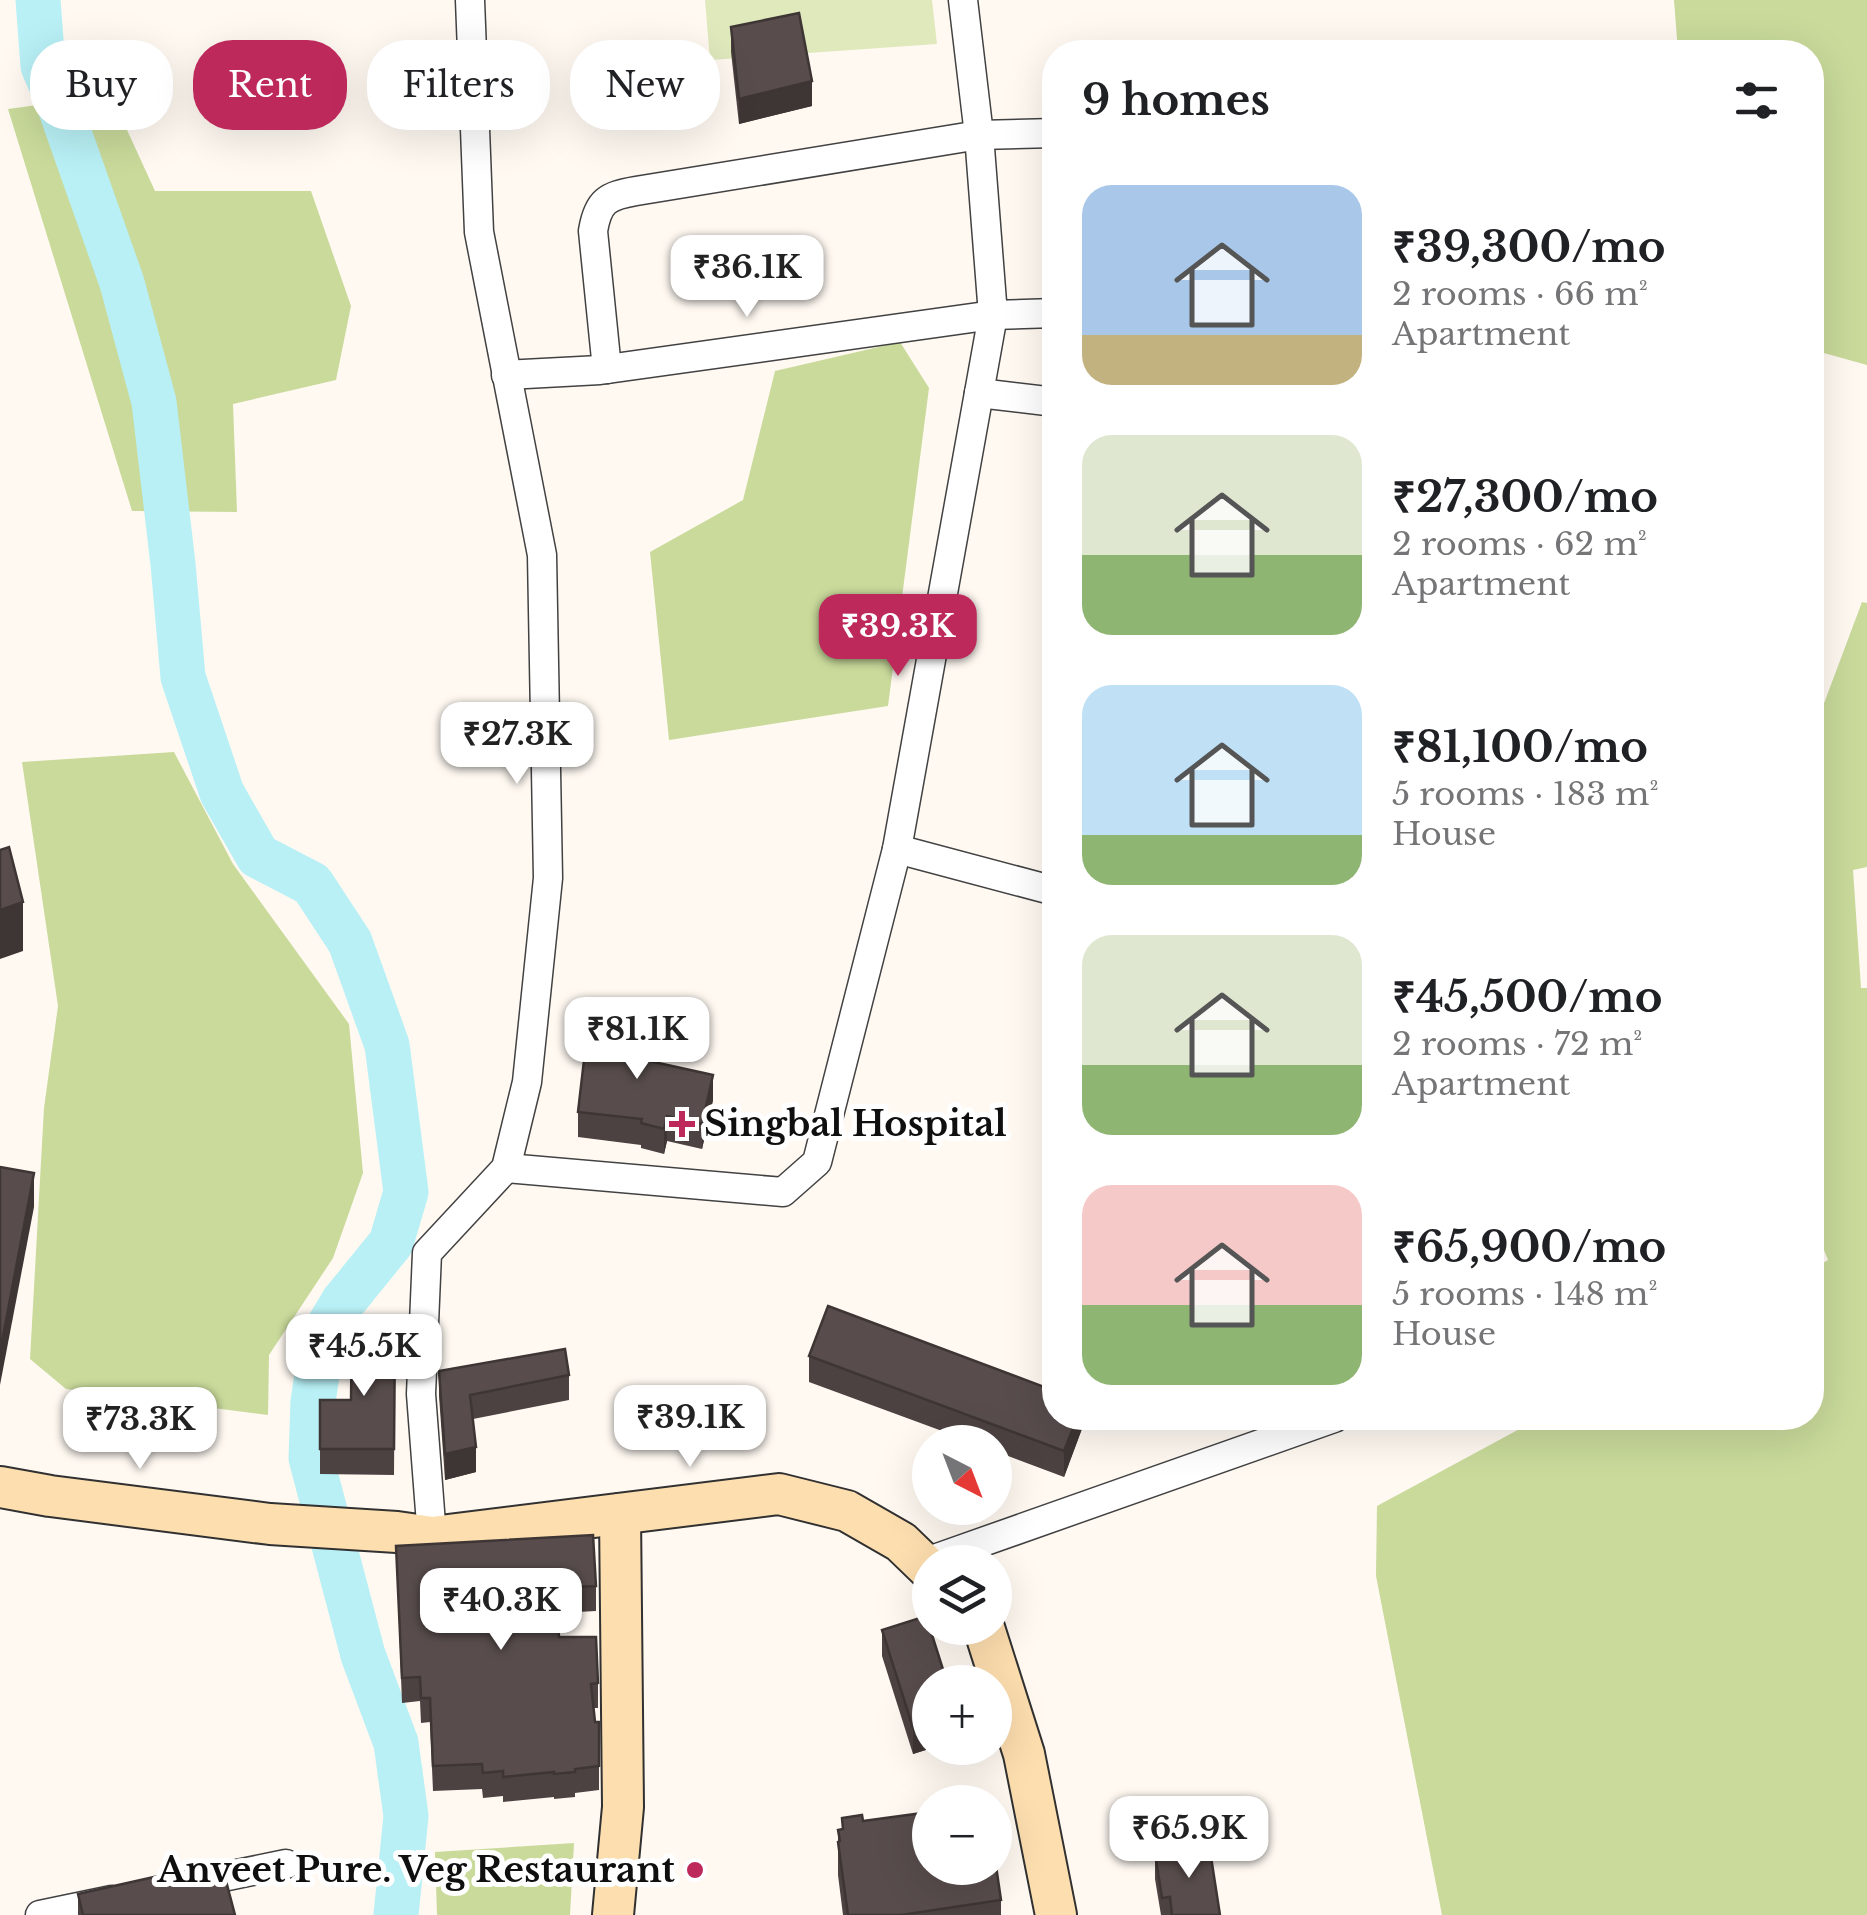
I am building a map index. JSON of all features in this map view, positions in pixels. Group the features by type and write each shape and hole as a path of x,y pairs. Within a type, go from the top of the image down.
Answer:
{"main road":[{"path":"0,1487 270,1524 415,1535 779,1494 848,1511 901,1542 912,1553"},
{"path":"613,1915 623,1807 620,1514"},
{"path":"989,1645 1024,1754 1056,1915"}],"street":[{"path":"415,1535 427,1252 506,1168 527,1082 548,878 542,555 478,232 470,0"},
{"path":"506,1168 783,1192 817,1162 897,849 993,315 979,135 963,0"},
{"path":"607,369 593,231 596,212 605,202 636,190 979,135 1042,133"},
{"path":"506,376 607,369 993,315 1042,313"},
{"path":"979,393 1042,400"},
{"path":"897,849 1042,887"},
{"path":"986,1545 1301,1430"},
{"path":"173,1888 286,1864"},
{"path":"40,1915 135,1896"}],"green space":[{"path":"705,0 932,0 937,44 720,59 720,40 708,40"},
{"path":"1674,0 1867,0 1867,365 1824,353 1824,40 1677,40"},
{"path":"30,106 30,130 127,130 155,191 311,191 351,306 336,380 233,404 237,512 132,511 8,109"},
{"path":"900,342 929,388 888,706 669,740 650,552 743,500 775,371"},
{"path":"1862,602 1867,603 1867,867 1853,870 1861,988 1867,988 1867,1915 1442,1915 1376,1576 1377,1506 1518,1430 1824,1430 1824,1262 1828,1260 1824,1250 1824,703"},
{"path":"174,752 233,864 349,1024 363,1173 333,1258 269,1355 268,1415 66,1389 30,1359 44,1108 58,1006 22,762"},
{"path":"574,1843 570,1915 437,1915 435,1852"}],"building":[{"path":"799,13 812,81 739,99 731,27"},
{"path":"9,847 23,902 0,910 0,850"},
{"path":"589,1017 625,1020 622,1055 713,1075 702,1124 667,1116 664,1129 641,1123 642,1119 578,1112"},
{"path":"0,1167 34,1173 0,1352"},
{"path":"828,1306 1042,1386 1042,1430 1072,1430 1064,1451 1012,1432 1012,1425 994,1425 809,1356"},
{"path":"352,1333 395,1333 394,1449 320,1449 320,1400 351,1400"},
{"path":"565,1349 569,1375 470,1395 476,1447 445,1454 439,1371"},
{"path":"593,1535 596,1586 559,1588 556,1592 559,1637 596,1637 598,1683 591,1684 595,1722 599,1722 599,1766 575,1772 503,1777 503,1771 483,1773 482,1764 433,1766 430,1698 421,1698 420,1677 402,1678 396,1546"},
{"path":"912,1620 912,1645 935,1645 942,1665 912,1665 912,1725 882,1630"},
{"path":"912,1814 912,1885 999,1885 1001,1900 901,1915 848,1915 838,1830 843,1829 842,1818 862,1815 863,1821"},
{"path":"1209,1844 1220,1915 1172,1915 1170,1897 1162,1898 1155,1853"},
{"path":"221,1862 235,1915 83,1915 78,1894"}],"waterway":[{"path":"38,0 43,66 122,283 154,402 183,677 222,793 258,856 312,884 350,942 387,1045 406,1192 391,1243 328,1327 313,1402 311,1458 363,1655 396,1743 406,1816 396,1915"}],"place":[{"name":"Singbal Hospital","path":"682,1124"},
{"name":"Anveet Pure. Veg Restaurant","path":"695,1870"}]}
